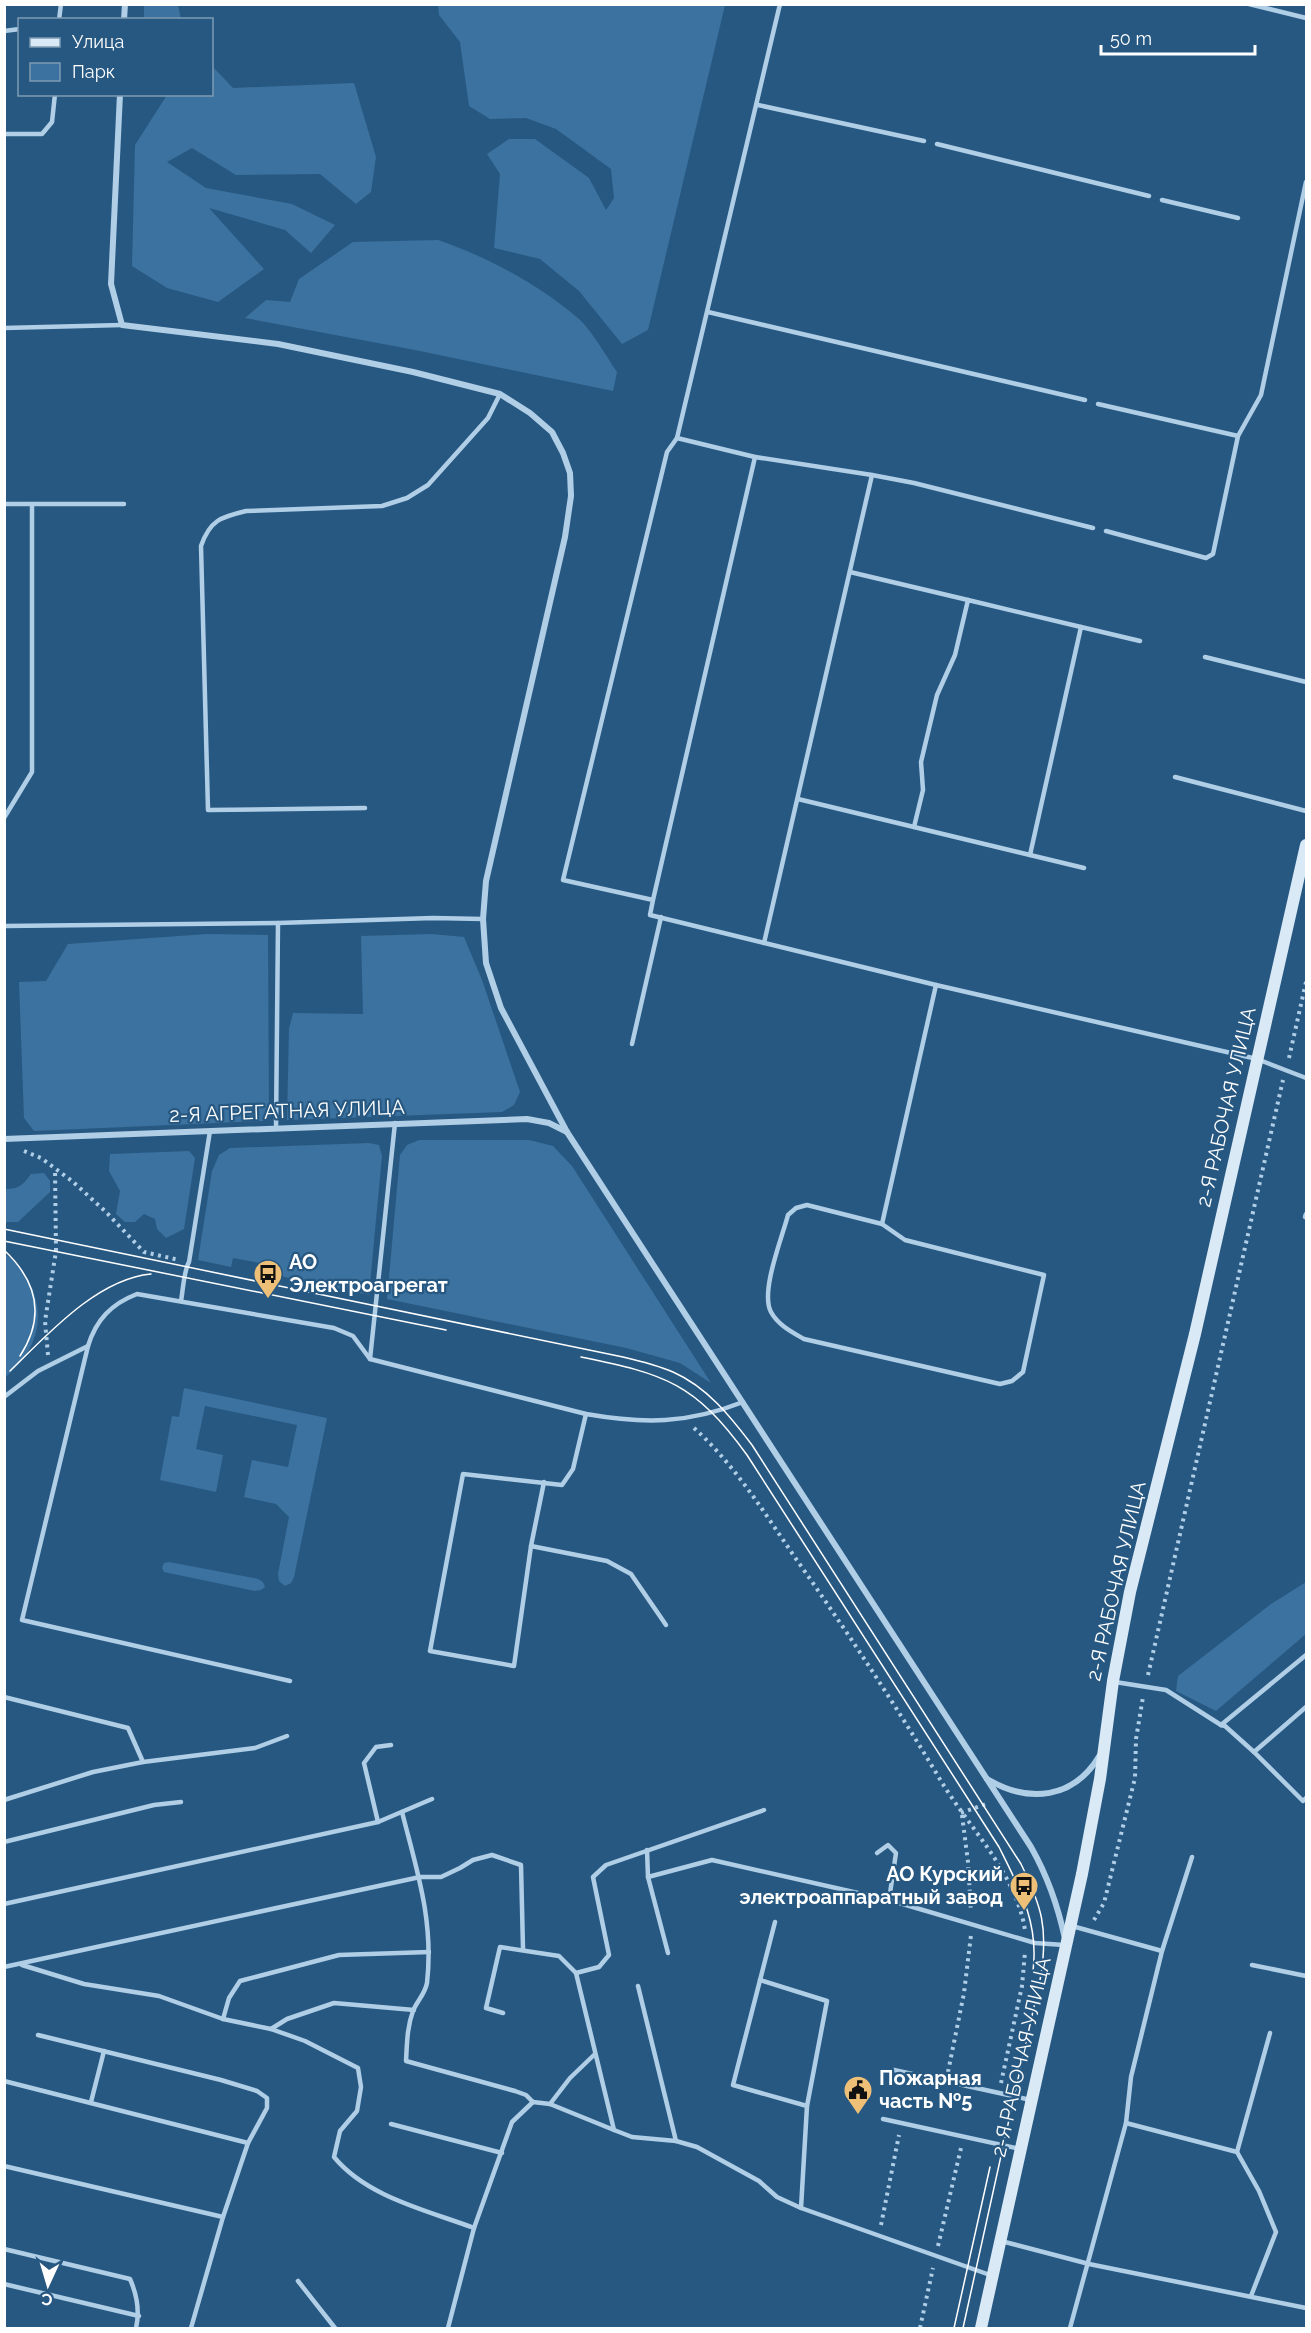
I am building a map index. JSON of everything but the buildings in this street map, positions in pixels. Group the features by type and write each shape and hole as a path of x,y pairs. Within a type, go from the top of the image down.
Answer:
{"main road":[{"name":"2-Я РАБОЧАЯ УЛИЦА","path":"981,2328 1071,1926 1130,1592 1195,1334 1306,844"}],"street":[{"path":"120,96 111,284 122,325 278,344 413,372 501,394 530,413 552,432 563,453 570,473 571,496 565,537 486,882 483,919 486,963 501,1008 567,1132 1043,1868 1058,1906 1066,1945"},
{"name":"2-Я АГРЕГАТНАЯ УЛИЦА","path":"4,1139 527,1119 549,1123 567,1132"},
{"path":"986,1779 1017,1793 1053,1792 1075,1782 1089,1770 1104,1746"}],"lane":[{"path":"653,900 563,880 667,452 677,438 758,105 780,4"},
{"path":"1249,4 1306,18"},
{"path":"4,134 42,134 52,122 55,96"},
{"path":"758,105 924,141"},
{"path":"937,144 1149,196"},
{"path":"1106,531 1206,558 1213,554 1238,436 1261,395 1306,182"},
{"path":"1162,200 1238,218"},
{"path":"708,312 1085,400"},
{"path":"4,328 122,325"},
{"path":"365,808 208,810 201,546 206,533 214,523 226,515 246,511 382,506 407,498 428,485 488,418 501,394"},
{"path":"1098,404 1238,436"},
{"path":"677,438 754,457 914,483 1093,528"},
{"path":"754,457 650,915 936,986 1257,1059 1306,1078"},
{"path":"764,943 872,475"},
{"path":"4,504 124,504"},
{"path":"4,818 33,772 32,504"},
{"path":"850,572 1140,641"},
{"path":"914,827 923,790 921,762 937,695 955,655 968,600"},
{"path":"1030,855 1081,627"},
{"path":"1205,657 1306,682"},
{"path":"1175,777 1306,811"},
{"path":"798,799 1083,868"},
{"path":"632,1044 661,917"},
{"path":"4,926 483,919"},
{"path":"276,1128 278,923"},
{"path":"882,1224 936,986"},
{"path":"370,1359 395,1123"},
{"path":"181,1301 210,1131"},
{"path":"807,1205 882,1224 905,1240 1044,1275 1023,1372 1012,1381 1000,1384 804,1339 783,1327 770,1312 767,1292 788,1215 796,1208 807,1205"},
{"path":"290,1681 22,1620 87,1346 99,1320 120,1301 137,1294 345,1331 357,1340 370,1359 586,1414 645,1422 684,1419 713,1413 743,1402"},
{"path":"4,1397 18,1384 87,1346"},
{"path":"544,1482 531,1546 514,1666 430,1651 463,1474 544,1482 562,1485 573,1468 586,1414"},
{"path":"531,1546 607,1561 631,1574 666,1625"},
{"path":"1221,1725 1306,1655"},
{"path":"1113,1681 1166,1690 1226,1726 1306,1800"},
{"path":"4,1697 128,1728 143,1762"},
{"path":"1254,1752 1306,1707"},
{"path":"4,1800 93,1772 143,1762 255,1748 287,1736"},
{"path":"378,1822 364,1763 376,1747 391,1744"},
{"path":"4,1904 378,1822 432,1799"},
{"path":"4,1842 154,1805 181,1802"},
{"path":"576,1973 599,1967 609,1955 593,1877 606,1865 764,1810"},
{"path":"402,1812 420,1876 427,1913 429,1952 426,1987 414,2010 407,2035 406,2061 515,2091 526,2095 533,2102 550,2104 632,2137 676,2141 707,2153 759,2181 777,2198 993,2276"},
{"path":"877,1853 888,1845 896,1853 890,1900"},
{"path":"647,1851 648,1877 668,1953"},
{"path":"4,1967 420,1876 441,1877 473,1860 492,1856 520,1865 523,1949"},
{"path":"1070,2328 1126,2122 1131,2078 1162,1952 1192,1857"},
{"path":"648,1877 712,1860 890,1900 1026,1941 1045,1945 1066,1945"},
{"path":"776,1922 733,2085 807,2106"},
{"path":"1071,1926 1162,1952"},
{"path":"503,2013 486,2008 500,1947 559,1956 576,1973 614,2130"},
{"path":"223,2019 229,1998 240,1981 339,1955 429,1952"},
{"path":"20,1964 84,1984 159,1996 223,2019 271,2030 305,2041 358,2068 361,2087 357,2111 340,2131 334,2157 376,2190 474,2228"},
{"path":"1252,1965 1306,1976"},
{"path":"760,1980 827,2001 807,2106 801,2208"},
{"path":"638,1986 676,2141"},
{"path":"271,2030 287,2019 334,2003 414,2010"},
{"path":"1251,2296 1276,2232 1259,2191 1238,2152 1270,2033"},
{"path":"38,2035 221,2080 257,2091 267,2098 267,2108 248,2143 223,2217 190,2328"},
{"path":"91,2102 104,2051"},
{"path":"550,2104 570,2078 596,2054"},
{"path":"894,2070 1031,2100"},
{"path":"4,2081 248,2143"},
{"path":"448,2328 474,2228 512,2122 533,2102"},
{"path":"883,2119 1020,2148"},
{"path":"1126,2122 1238,2152"},
{"path":"391,2124 502,2154"},
{"path":"4,2166 223,2217"},
{"path":"1000,2241 1089,2264 1306,2308"},
{"path":"4,2249 130,2279 137,2297 139,2316 136,2328"},
{"path":"298,2281 335,2328"},
{"path":"4,2284 139,2316"}],"path":[{"path":"1088,1930 1104,1903 1135,1778 1136,1739 1145,1687 1306,982"},
{"path":"23,1151 41,1158 55,1169 105,1211 144,1252 189,1262"},
{"path":"49,1365 45,1321 56,1251 55,1169"},
{"path":"684,1419 719,1454 751,1494 893,1701 961,1813 998,1864 1017,1897 1026,1941 1022,1986 999,2093"},
{"path":"961,1813 1000,1800"},
{"path":"946,2082 964,1993 971,1924 968,1862 961,1813"},
{"path":"879,2236 902,2122"},
{"path":"920,2328 963,2136"}],"green space":[{"path":"144,4 178,5 181,18 144,18"},
{"path":"438,5 725,5 648,330 622,344 579,291 540,259 494,248 500,174 487,154 509,139 535,139 589,178 606,210 614,198 611,169 556,129 526,118 490,119 469,106 460,42 439,15"},
{"path":"213,67 233,88 354,83 376,157 371,192 356,204 320,174 236,175 192,148 167,162 206,188 292,204 335,225 311,253 285,230 209,208 264,269 218,302 167,288 132,266 135,145 166,96 213,96"},
{"path":"438,240 475,255 530,283 579,319 617,372 613,391 245,318 266,300 290,302 299,279 353,242"},
{"path":"207,934 268,935 269,1115 263,1121 34,1131 24,1118 19,982 46,981 68,944"},
{"path":"431,934 464,937 482,980 520,1092 514,1105 502,1112 287,1120 289,1029 293,1013 363,1014 361,936"},
{"path":"419,1140 529,1140 553,1146 572,1166 711,1383 680,1363 626,1348 387,1299 400,1155 407,1145"},
{"path":"369,1143 379,1145 382,1156 369,1295 280,1276 281,1267 233,1258 231,1267 198,1260 212,1171 219,1155 230,1148"},
{"path":"189,1151 195,1158 184,1229 166,1238 157,1229 155,1219 144,1214 135,1222 125,1222 116,1214 120,1191 109,1171 110,1154"},
{"path":"44,1173 50,1181 50,1192 18,1222 5,1222 5,1189 20,1186 31,1174"},
{"path":"4,1253 24,1274 31,1286 38,1312 34,1340 20,1363 5,1378"},
{"path":"184,1388 327,1418 291,1583 285,1586 279,1581 278,1574 289,1517 276,1504 244,1497 252,1460 288,1467 297,1425 205,1406 196,1449 223,1455 216,1492 160,1480 172,1416 179,1417"},
{"path":"169,1562 258,1579 265,1587 255,1591 164,1572 162,1568 164,1563"},
{"path":"1306,1582 1306,1634 1216,1711 1176,1691 1178,1676 1271,1604"}],"tram line":[{"path":"4,1229 623,1357 667,1370 685,1378 707,1394 726,1413 752,1445 1021,1864 1042,1918 1044,1944 1041,1975 963,2328"},
{"path":"4,1241 446,1330"},
{"path":"4,1250 24,1274 34,1300 33,1327 20,1356"},
{"path":"10,1371 57,1326 92,1297 131,1278 151,1274"},
{"path":"581,1357 635,1369 676,1385 711,1412 747,1455 999,1847 1026,1907 1033,1937 1033,1971"},
{"path":"954,2328 990,2167"}],"place":[{"name":"АО Электроагрегат","path":"268,1300"},
{"name":"АО Курский электроаппаратный завод","path":"1024,1912"},
{"name":"Пожарная часть №5","path":"858,2116"}]}
